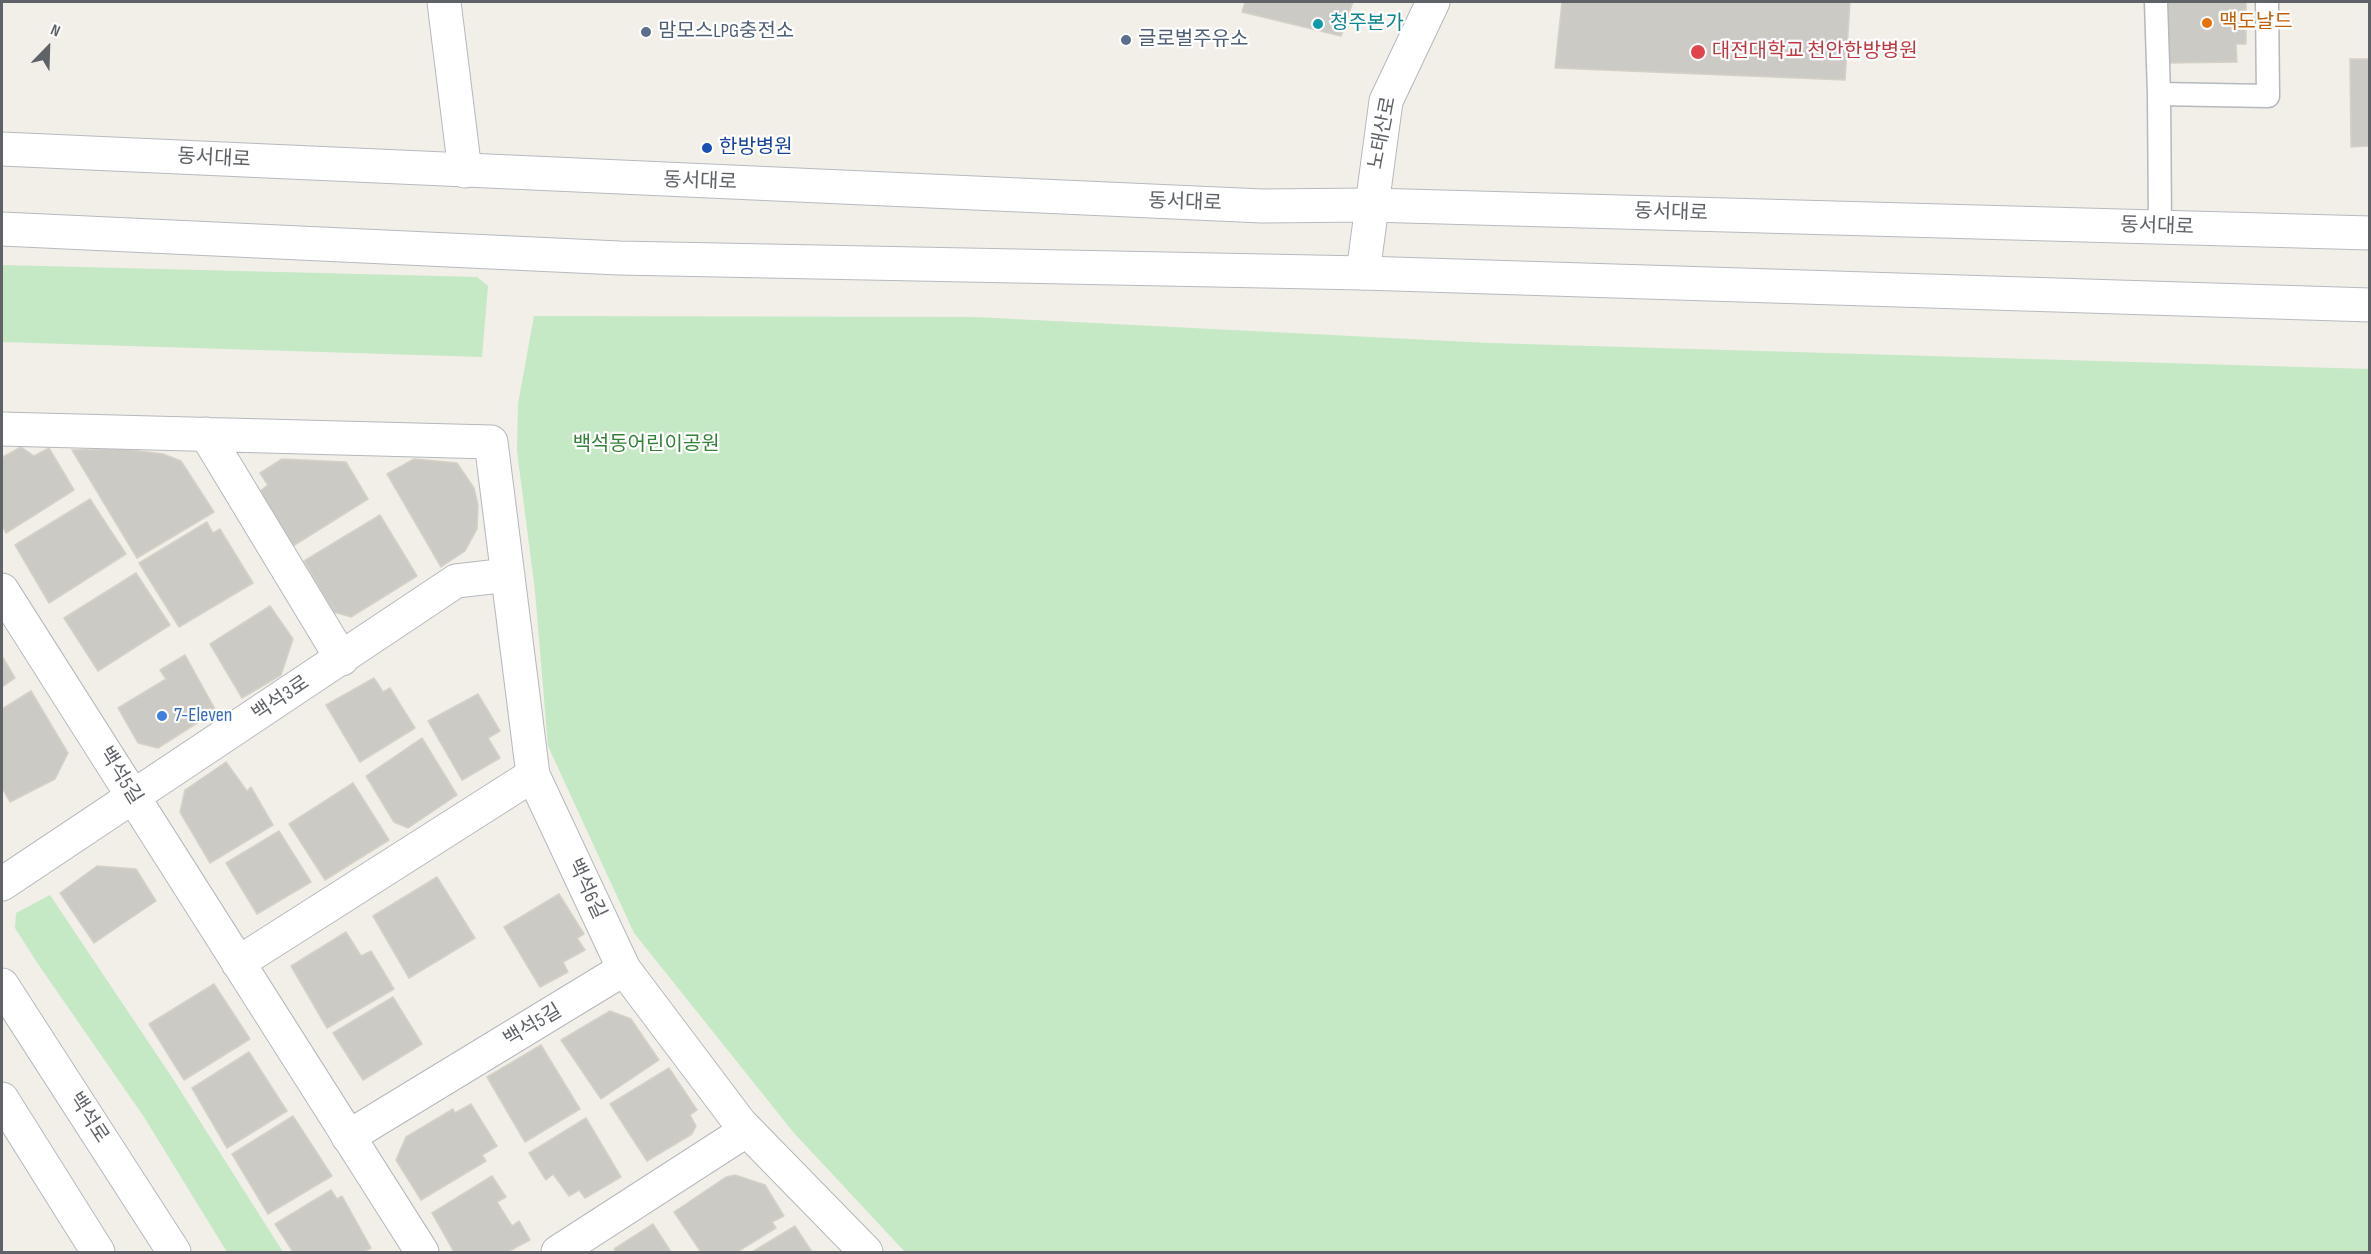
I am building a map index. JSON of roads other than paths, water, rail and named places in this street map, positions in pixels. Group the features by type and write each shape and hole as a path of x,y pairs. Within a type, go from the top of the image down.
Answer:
{"main road":[{"path":"444,2 465,171"},
{"name":"노태산로","path":"1363,273 1370,205 1386,101 1433,2"},
{"name":"동서대로","path":"2,149 1262,206 1370,205 2370,233"},
{"path":"2,229 619,258 1363,273 2370,305"},
{"path":"2,429 206,434 342,659"},
{"name":"백석6길","path":"206,434 491,442 533,775 624,969 747,1130 866,1252"},
{"name":"백석3로","path":"2,884 456,581 508,575"},
{"name":"백석5길","path":"2,590 422,1252"},
{"path":"238,963 533,775"},
{"name":"백석5길","path":"348,1137 624,969"},
{"name":"백석로","path":"2,985 174,1252"},
{"path":"2,1099 98,1252"},
{"path":"558,1252 747,1130"}],"lane":[{"path":"2156,2 2160,227"},
{"path":"2159,94 2268,96 2268,2"}],"place":[{"name":"맥도날드","path":"2207,23"},
{"name":"청주본가","path":"1318,24"},
{"name":"맘모스LPG충전소","path":"646,32"},
{"name":"글로벌주유소","path":"1126,40"},
{"name":"대전대학교 천안한방병원","path":"1698,52"},
{"name":"한방병원","path":"707,148"},
{"name":"7-Eleven","path":"162,716"}],"park label":[{"name":"백석동어린이공원","path":"646,445"}]}
